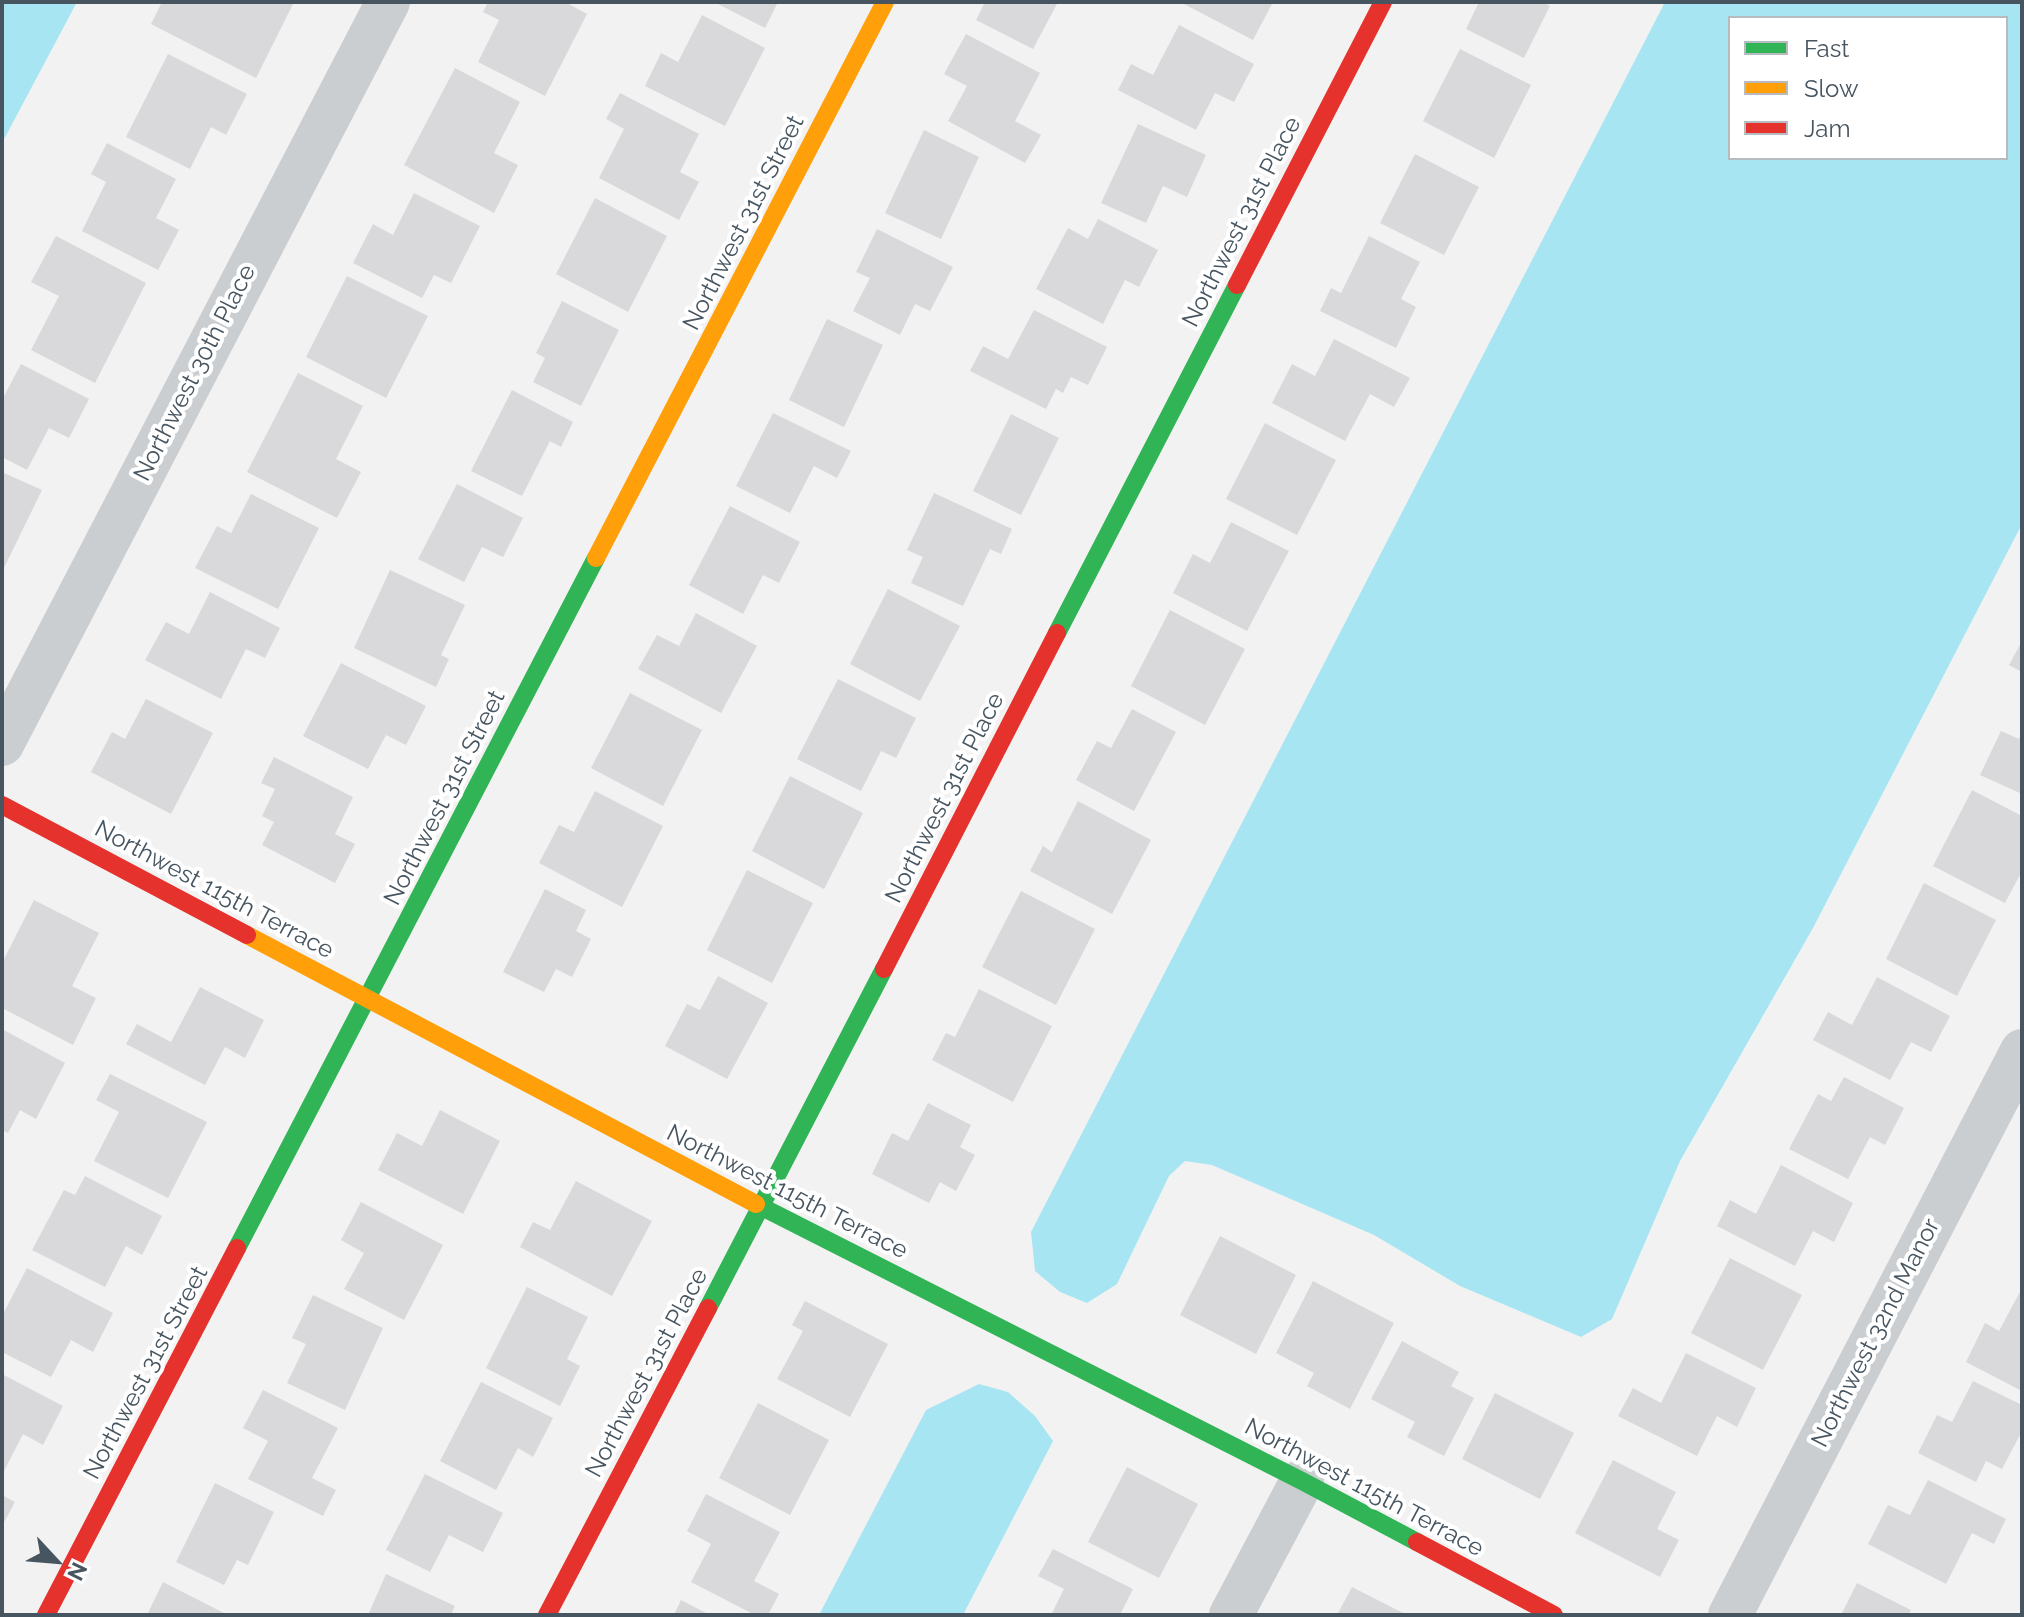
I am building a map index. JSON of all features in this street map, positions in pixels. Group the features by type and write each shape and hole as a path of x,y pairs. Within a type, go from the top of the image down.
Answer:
{"street":[{"name":"Northwest 30th Place","path":"2,744 388,2"},
{"name":"Northwest 31st Street","path":"46,1615 885,2"},
{"name":"Northwest 31st Place","path":"547,1615 1383,2"},
{"name":"Northwest 115th Terrace","path":"2,805 761,1207 1302,1481 1554,1615"},
{"name":"Northwest 32nd Manor","path":"1730,1615 2022,1051"},
{"path":"1231,1615 1302,1481"}],"water":[{"path":"2,2 77,2 2,143"},
{"path":"1665,2 2022,2 2022,524 1813,928 1680,1161 1612,1319 1581,1337 1460,1286 1374,1235 1212,1165 1185,1161 1169,1176 1117,1284 1087,1303 1060,1292 1035,1271 1031,1232"},
{"path":"979,1384 1008,1392 1035,1416 1053,1441 963,1615 819,1615 926,1410"}],"building":[{"path":"162,2 294,2 256,78 151,24"},
{"path":"488,2 565,2 587,14 545,96 478,62 499,20 483,12"},
{"path":"714,2 778,2 765,28"},
{"path":"985,2 1058,2 1033,49 976,20"},
{"path":"1180,2 1273,2 1253,40"},
{"path":"1479,2 1542,2 1550,6 1524,58 1466,29"},
{"path":"702,15 765,48 725,126 645,86 661,53 678,62"},
{"path":"1179,25 1254,64 1234,102 1215,93 1196,130 1118,90 1131,64 1153,75"},
{"path":"966,34 1040,73 1015,121 1041,135 1025,163 948,121 967,86 944,74"},
{"path":"1460,49 1531,85 1494,158 1423,121"},
{"path":"168,54 247,94 226,135 211,127 190,169 126,137"},
{"path":"455,68 520,102 494,153 518,165 494,213 404,165"},
{"path":"620,93 699,134 680,172 699,182 679,220 599,178 624,129 606,119"},
{"path":"1138,124 1206,155 1187,197 1163,186 1146,223 1101,203"},
{"path":"924,130 979,157 941,239 885,213"},
{"path":"107,143 176,179 156,218 179,230 158,270 82,231 106,182 91,174"},
{"path":"1415,154 1479,187 1444,255 1380,223"},
{"path":"414,193 480,226 451,283 434,275 422,298 353,263 373,224 393,235"},
{"path":"595,198 667,236 628,312 556,274"},
{"path":"1098,219 1158,250 1139,287 1125,280 1103,324 1036,289 1068,228 1088,239"},
{"path":"877,229 953,267 930,311 915,304 900,335 853,311 870,278 856,272"},
{"path":"56,236 146,283 95,383 31,350 59,296 31,282"},
{"path":"1369,236 1420,262 1401,299 1416,307 1396,348 1320,311 1331,288 1341,293"},
{"path":"347,276 428,316 386,398 306,357"},
{"path":"562,301 619,330 581,406 533,382 545,358 536,353"},
{"path":"1034,310 1107,347 1088,385 1071,377 1063,393 1056,389 1046,409 970,371 983,346 1008,359"},
{"path":"827,319 883,345 844,427 789,400"},
{"path":"1334,339 1410,378 1394,407 1370,394 1345,441 1272,403 1292,364 1315,376"},
{"path":"21,364 89,399 69,438 49,428 27,470 2,457 2,400"},
{"path":"298,373 363,406 336,459 361,472 337,518 247,472"},
{"path":"512,390 573,422 561,447 550,441 522,496 471,471"},
{"path":"773,413 851,451 837,478 814,466 790,513 736,486"},
{"path":"1011,414 1059,438 1021,515 973,491"},
{"path":"1265,423 1336,460 1297,535 1226,499"},
{"path":"2,472 42,490 2,572"},
{"path":"457,484 523,518 503,557 482,547 464,582 418,559"},
{"path":"934,493 1012,529 1001,554 990,549 963,606 911,583 923,557 907,550"},
{"path":"251,494 319,528 278,609 195,568 217,526 231,533"},
{"path":"730,506 800,542 779,583 763,575 743,614 689,585"},
{"path":"1231,522 1289,551 1247,631 1173,593 1193,554 1210,563"},
{"path":"390,570 465,605 441,655 449,659 436,687 354,648"},
{"path":"888,589 960,626 920,701 850,664"},
{"path":"210,592 280,628 265,658 246,649 221,699 145,660 166,622 189,634"},
{"path":"1170,610 1245,649 1205,725 1131,686"},
{"path":"696,613 757,646 721,713 638,669 657,635 679,646"},
{"path":"2022,641 2022,672 2009,665"},
{"path":"341,663 426,706 406,745 386,735 368,769 303,736"},
{"path":"838,679 916,718 896,758 881,751 861,791 797,759"},
{"path":"630,693 702,730 663,806 591,768"},
{"path":"146,699 213,733 171,814 91,772 112,732 125,739"},
{"path":"1132,709 1176,732 1134,811 1076,780 1097,741 1111,748"},
{"path":"2001,731 2019,739 2022,731 2022,794 1980,775"},
{"path":"274,757 353,797 335,834 355,844 335,883 262,845 274,822 262,816 275,789 261,783"},
{"path":"790,776 863,813 824,889 752,851"},
{"path":"1972,790 2022,816 2022,871 2005,903 1933,866"},
{"path":"595,791 663,826 622,907 539,863 559,825 574,832"},
{"path":"1078,801 1151,840 1112,914 1030,871 1043,846 1052,852"},
{"path":"747,870 813,903 772,983 707,950"},
{"path":"1924,883 1996,920 1957,996 1886,959"},
{"path":"545,889 586,910 576,931 591,939 572,977 556,969 544,992 503,972"},
{"path":"1021,891 1095,929 1056,1005 982,967"},
{"path":"34,900 99,933 72,986 96,998 73,1045 2,1008 2,963"},
{"path":"718,976 768,1003 727,1079 665,1046 687,1004 700,1010"},
{"path":"1877,977 1950,1016 1931,1052 1911,1042 1890,1080 1813,1040 1828,1012 1852,1025"},
{"path":"200,987 264,1020 245,1058 225,1047 205,1085 126,1044 137,1024 171,1042"},
{"path":"979,989 1052,1026 1013,1102 932,1060 946,1033 955,1037"},
{"path":"2,1029 65,1063 36,1119 20,1110 8,1133 2,1130"},
{"path":"110,1074 207,1122 168,1198 94,1161 119,1112 96,1100"},
{"path":"1844,1077 1904,1108 1885,1145 1870,1137 1848,1179 1789,1149 1818,1094 1831,1101"},
{"path":"928,1103 971,1125 960,1147 975,1155 956,1191 940,1182 929,1203 872,1174 892,1133 908,1141"},
{"path":"440,1110 500,1141 463,1214 378,1170 397,1133 422,1146"},
{"path":"1781,1165 1853,1203 1834,1242 1813,1231 1795,1266 1717,1226 1730,1200 1756,1214"},
{"path":"85,1176 162,1216 142,1255 126,1246 105,1287 32,1250 64,1190 75,1195"},
{"path":"576,1181 652,1221 612,1296 520,1247 533,1222 550,1230"},
{"path":"361,1202 443,1245 404,1320 344,1289 364,1253 341,1240"},
{"path":"1220,1236 1296,1275 1256,1354 1180,1315"},
{"path":"1730,1258 1802,1295 1763,1370 1691,1333"},
{"path":"27,1268 113,1313 93,1352 71,1340 51,1377 2,1352 2,1316"},
{"path":"1313,1281 1394,1323 1350,1409 1307,1386 1314,1373 1276,1353"},
{"path":"527,1287 588,1317 567,1359 580,1366 560,1406 486,1368"},
{"path":"2022,1288 2022,1391 1966,1362 1985,1323 1999,1331"},
{"path":"313,1295 383,1328 345,1410 287,1383 306,1344 292,1338"},
{"path":"805,1301 888,1344 850,1417 777,1379 803,1331 792,1325"},
{"path":"1402,1341 1459,1372 1451,1386 1474,1398 1444,1456 1407,1437 1415,1422 1371,1399"},
{"path":"1686,1353 1756,1388 1737,1427 1717,1416 1697,1456 1618,1416 1633,1388 1661,1403"},
{"path":"2,1374 63,1406 43,1445 23,1434 4,1471 2,1470"},
{"path":"1973,1381 2022,1405 2022,1431 2002,1469 1986,1461 1976,1482 1918,1453 1937,1415 1952,1422"},
{"path":"481,1382 553,1418 533,1457 518,1448 496,1490 440,1461"},
{"path":"263,1390 338,1428 312,1478 336,1490 323,1516 248,1479 268,1441 243,1428"},
{"path":"1495,1393 1574,1433 1540,1499 1462,1459"},
{"path":"758,1403 829,1440 790,1515 719,1478"},
{"path":"1613,1460 1676,1492 1657,1529 1679,1540 1660,1577 1575,1533"},
{"path":"1127,1467 1198,1504 1159,1578 1088,1542"},
{"path":"425,1474 503,1513 483,1552 449,1535 430,1572 386,1550"},
{"path":"1928,1480 2006,1519 1994,1544 1972,1533 1946,1584 1868,1544 1888,1505 1910,1515"},
{"path":"215,1483 274,1512 248,1565 237,1560 224,1585 176,1562"},
{"path":"706,1494 780,1532 754,1581 779,1594 768,1615 755,1615 691,1582 711,1544 687,1531"},
{"path":"2,1495 15,1502 2,1526"},
{"path":"1053,1549 1133,1589 1120,1615 1051,1615 1064,1589 1038,1576"},
{"path":"386,1574 455,1606 451,1615 368,1615"},
{"path":"163,1582 228,1615 147,1615"},
{"path":"1857,1583 1911,1610 1908,1615 1841,1615"},
{"path":"1352,1587 1407,1615 1337,1615"},
{"path":"681,1600 710,1615 674,1615"}],"traffic: fast":[{"path":"1057,633 1237,285"},
{"path":"237,1248 596,558"},
{"path":"708,1308 884,969"},
{"path":"756,1204 1417,1542"}],"traffic: slow":[{"path":"596,558 885,2"},
{"path":"247,935 756,1204"}],"traffic: jam":[{"path":"1237,285 1383,2"},
{"path":"884,969 1057,633"},
{"path":"2,805 247,935"},
{"path":"46,1615 237,1248"},
{"path":"547,1615 708,1308"},
{"path":"1417,1542 1554,1615"}]}
